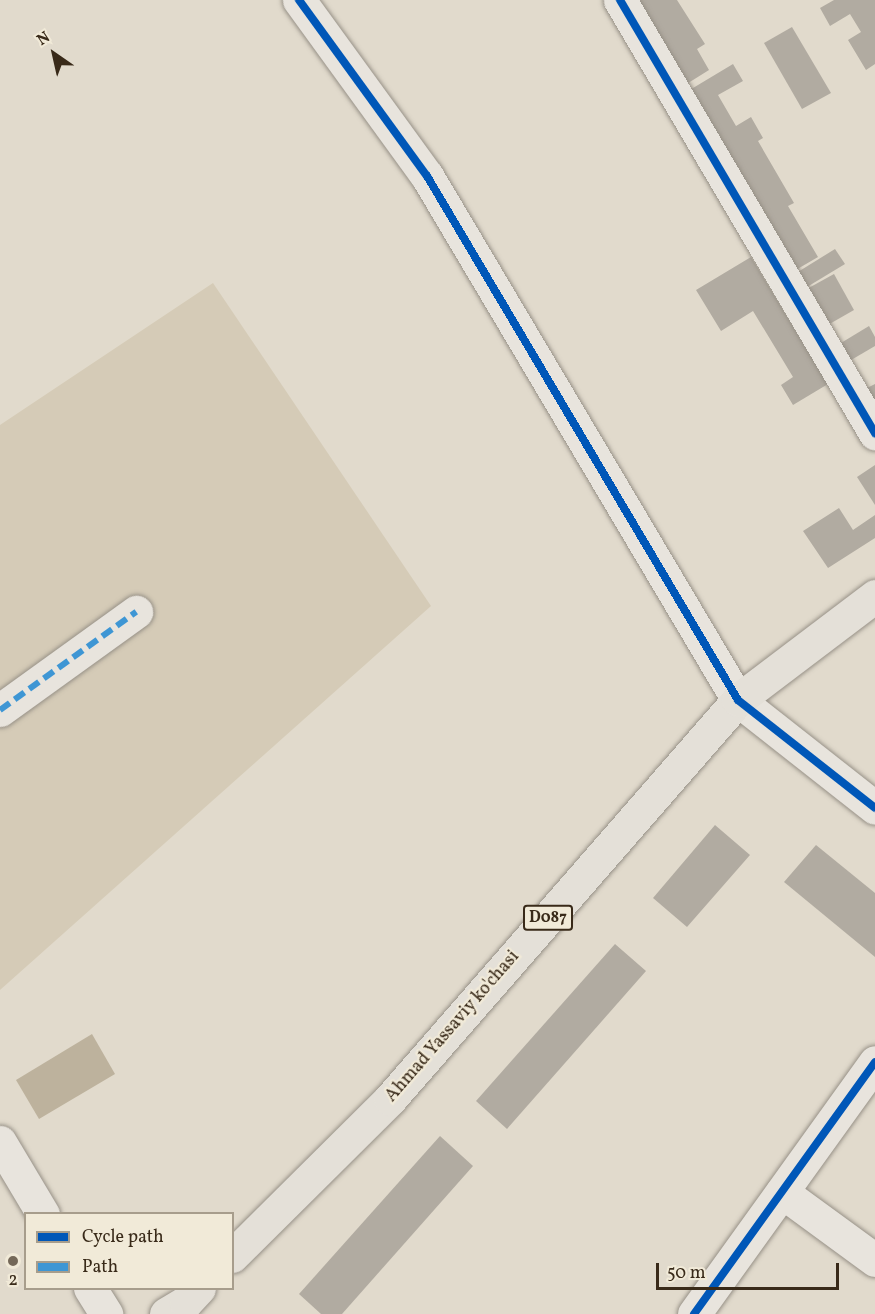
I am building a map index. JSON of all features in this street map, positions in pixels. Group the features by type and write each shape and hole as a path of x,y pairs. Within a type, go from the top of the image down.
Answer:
{"main road":[{"name":"Ahmad Yassaviy ko'chasi","path":"234,1254 390,1099 738,700 875,596"}],"street":[{"path":"298,0 427,176 738,700 875,808"},
{"path":"620,0 875,433"},
{"path":"0,710 136,612"},
{"path":"694,1314 875,1062"},
{"path":"0,1142 42,1212"},
{"path":"782,1192 875,1260"},
{"path":"91,1290 105,1314"}],"shaded area":[{"path":"213,283 431,606 0,990 0,425"},
{"path":"92,1034 115,1074 39,1119 16,1080"}],"building":[{"path":"632,0 677,0 705,44 697,49 709,70 685,85"},
{"path":"834,0 875,0 875,64 866,70 848,40 861,32 850,14 830,26 820,8"},
{"path":"792,27 831,93 802,109 764,43"},
{"path":"733,64 743,81 718,95 736,126 751,117 763,138 758,141 794,203 788,206 818,257 794,271 688,91"},
{"path":"835,249 845,264 802,290 793,275"},
{"path":"751,257 828,384 793,405 781,385 793,377 753,311 721,331 696,290"},
{"path":"834,274 854,310 826,326 805,290"},
{"path":"869,326 875,337 875,346 846,363 836,346"},
{"path":"875,384 875,409 865,389"},
{"path":"875,465 875,505 857,477"},
{"path":"839,508 853,530 875,515 875,538 828,568 803,531"},
{"path":"715,825 750,855 687,927 653,898"},
{"path":"816,845 875,893 875,957 784,882"},
{"path":"615,944 646,971 507,1129 476,1101"},
{"path":"440,1136 473,1166 342,1314 321,1314 299,1294"}],"marked path":[{"path":"0,710 136,612"}],"cycle path":[{"path":"299,0 427,176 738,700 875,808"},
{"path":"620,0 875,433"},
{"path":"694,1314 875,1062"}],"place":[{"name":"2","path":"13,1261"}]}
